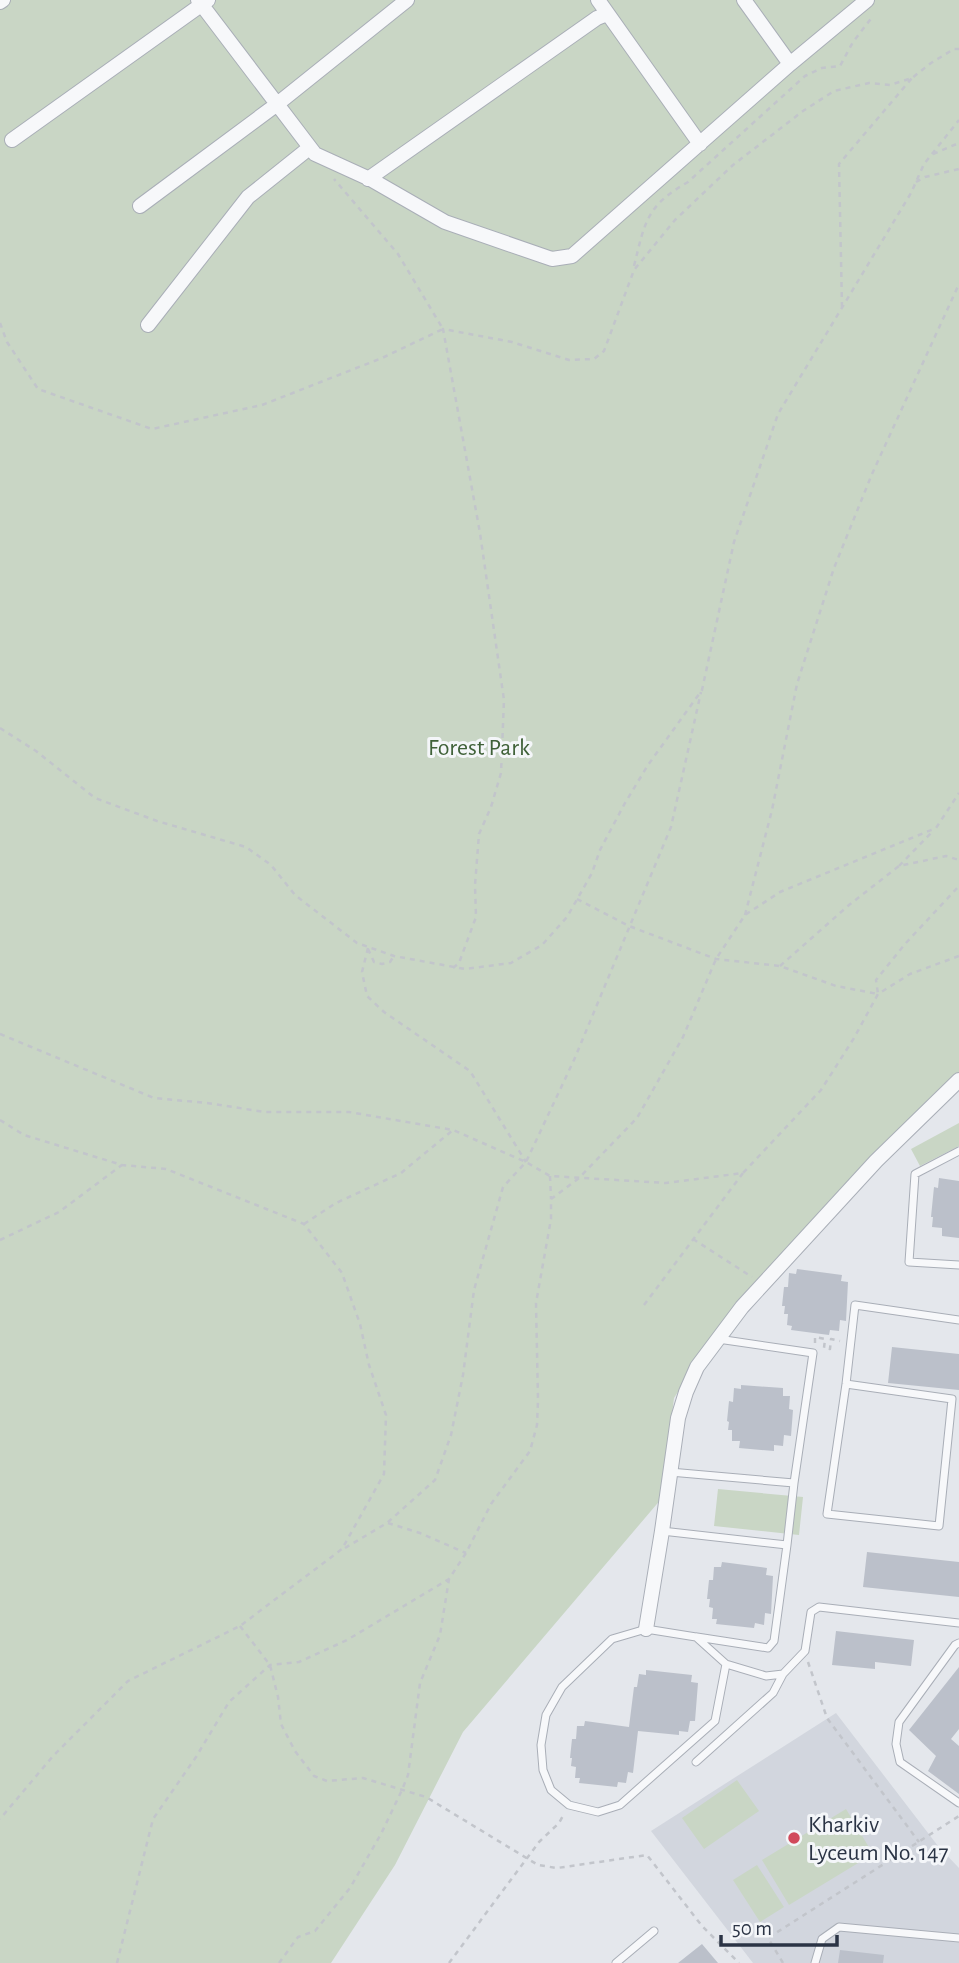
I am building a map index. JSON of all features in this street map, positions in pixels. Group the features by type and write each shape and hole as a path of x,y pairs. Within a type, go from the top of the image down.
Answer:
{"street":[{"path":"140,206 276,105 408,0"},
{"path":"597,0 700,144"},
{"path":"744,0 790,64"},
{"path":"12,140 203,2 314,154 368,179 445,222 552,258 572,256 790,64 872,5"},
{"path":"368,179 597,18 607,14"},
{"path":"148,325 248,197 308,149"},
{"path":"646,1629 678,1418 697,1367 763,1285 876,1161 959,1080"}],"lane":[{"path":"959,1151 915,1174 909,1262 959,1265"},
{"path":"846,1384 952,1399 939,1526 827,1514 855,1305 959,1320"},
{"path":"717,1339 813,1353 774,1641 768,1648 646,1629 612,1639 562,1687 546,1715 541,1745 543,1770 551,1790 569,1805 598,1812 620,1805 715,1721 726,1664"},
{"path":"669,1472 794,1483"},
{"path":"662,1531 787,1545"},
{"path":"696,1762 773,1693 783,1674 805,1651 811,1612 818,1607 959,1623"},
{"path":"696,1637 726,1664 766,1676 783,1674"},
{"path":"959,1643 899,1722 896,1744 900,1762 959,1803"},
{"path":"815,1963 822,1939 839,1927 959,1938"},
{"path":"616,1963 654,1931"}],"path":[{"path":"0,323 7,342 38,389 152,429 262,405 382,358 443,328 512,342 569,360 594,359 604,351 634,270 645,221 665,195 688,182 805,76 822,68 840,66 872,5"},
{"path":"842,308 839,164 912,78 931,63 954,49 959,49"},
{"path":"634,270 675,220 724,174 803,111 834,91 869,83 890,85 912,78"},
{"path":"0,1819 53,1756 128,1681 240,1626 342,1549 387,1523 435,1480 451,1435 463,1375 474,1290 503,1186 526,1162 574,1060 671,827 734,542 778,414 924,164 959,120"},
{"path":"932,154 959,143"},
{"path":"915,183 925,177 959,169"},
{"path":"326,170 398,254 443,328 480,533 504,700 501,773 491,807 479,834 475,885 476,917 459,963 453,968"},
{"path":"551,1199 579,1178 637,1118 683,1037 716,959 745,915 772,810 797,684 834,568 872,474 959,284"},
{"path":"0,728 36,751 95,797 156,821 246,846 271,865 295,895 357,943 394,956 465,969 511,963 542,945 567,917 625,803 648,765 702,690"},
{"path":"780,966 849,905 899,866 936,828 959,793"},
{"path":"745,915 779,892 936,828"},
{"path":"899,866 946,856 959,860"},
{"path":"878,994 876,979 959,886"},
{"path":"577,899 629,926 716,959 780,966 836,986 878,994"},
{"path":"368,948 374,962 390,962 394,956"},
{"path":"368,948 362,972 367,996 384,1012 470,1071 526,1162"},
{"path":"644,1305 743,1173 821,1090 878,994 910,974 959,956"},
{"path":"0,1034 154,1098 265,1112 349,1112 453,1130 526,1162 550,1176 666,1183 743,1173"},
{"path":"0,1120 24,1135 122,1165 166,1169 304,1224 342,1273 386,1415 384,1474 342,1549"},
{"path":"304,1224 336,1203 401,1173 453,1130"},
{"path":"0,1240 59,1212 122,1165"},
{"path":"279,1963 298,1937 315,1931 350,1888 381,1834 408,1774 420,1683 440,1635 449,1579 466,1553 491,1504 530,1451 537,1425 536,1304 551,1219 550,1176"},
{"path":"692,1239 763,1285"},
{"path":"825,1339 824,1348 830,1349 831,1339 844,1341"},
{"path":"387,1523 420,1533 466,1553"},
{"path":"117,1963 153,1819 197,1758 229,1702 270,1665 299,1662 347,1640 449,1579"},
{"path":"240,1626 270,1665 281,1724 295,1751 314,1776 327,1781 363,1778 426,1797 538,1865 557,1868 648,1855 702,1926 739,1963"},
{"path":"805,1651 827,1718 919,1842"},
{"path":"449,1963 528,1857 559,1823 569,1805"},
{"path":"785,1963 768,1938 959,1816"}],"shaded area":[{"name":"Kharkiv Lyceum No. 147","path":"836,1713 938,1846 959,1868 959,1963 753,1963 651,1831"}],"green space":[{"name":"Forest Park","path":"0,0 959,0 959,1088 906,1130 712,1339 674,1398 662,1498 463,1732 395,1865 331,1963 0,1963"},
{"path":"959,1123 959,1146 920,1166 911,1149"},
{"path":"718,1489 803,1497 799,1535 714,1526"},
{"path":"737,1780 759,1811 704,1849 682,1818"},
{"path":"846,1809 873,1854 789,1905 762,1860"},
{"path":"757,1865 784,1907 760,1922 733,1880"}],"building":[{"path":"939,1178 959,1181 959,1238 942,1236 942,1228 932,1227 934,1187 938,1188"},
{"path":"797,1269 842,1275 841,1281 848,1282 846,1321 840,1320 839,1331 830,1330 829,1335 791,1330 792,1326 787,1325 788,1314 784,1314 785,1306 782,1306 784,1287 788,1287 789,1273 796,1274"},
{"path":"892,1347 959,1354 959,1390 888,1383"},
{"path":"741,1385 783,1388 783,1396 790,1396 789,1409 793,1410 791,1436 784,1435 783,1446 774,1445 774,1451 739,1448 740,1441 732,1441 732,1430 728,1430 727,1421 729,1401 733,1402 734,1388 741,1389"},
{"path":"867,1552 959,1562 959,1597 863,1587"},
{"path":"722,1562 767,1568 766,1575 773,1576 771,1614 765,1613 764,1625 755,1623 754,1628 716,1624 717,1619 712,1619 713,1608 709,1607 710,1599 707,1599 709,1580 713,1580 714,1567 721,1567"},
{"path":"836,1631 914,1640 911,1666 875,1662 875,1669 832,1665"},
{"path":"959,1667 959,1729 951,1739 959,1746 959,1794 928,1771 936,1756 909,1730"},
{"path":"646,1670 692,1675 691,1682 698,1683 695,1721 690,1721 688,1732 679,1731 679,1735 638,1731 633,1773 628,1772 626,1783 618,1782 617,1787 579,1783 580,1778 575,1778 576,1767 571,1766 570,1758 572,1739 576,1739 577,1726 584,1726 585,1721 629,1727 634,1687 637,1687 639,1674 646,1675"},
{"path":"702,1944 718,1963 678,1963"},
{"path":"840,1950 884,1955 883,1963 838,1963"}],"place":[{"name":"Kharkiv Lyceum No. 147","path":"794,1838"}]}
